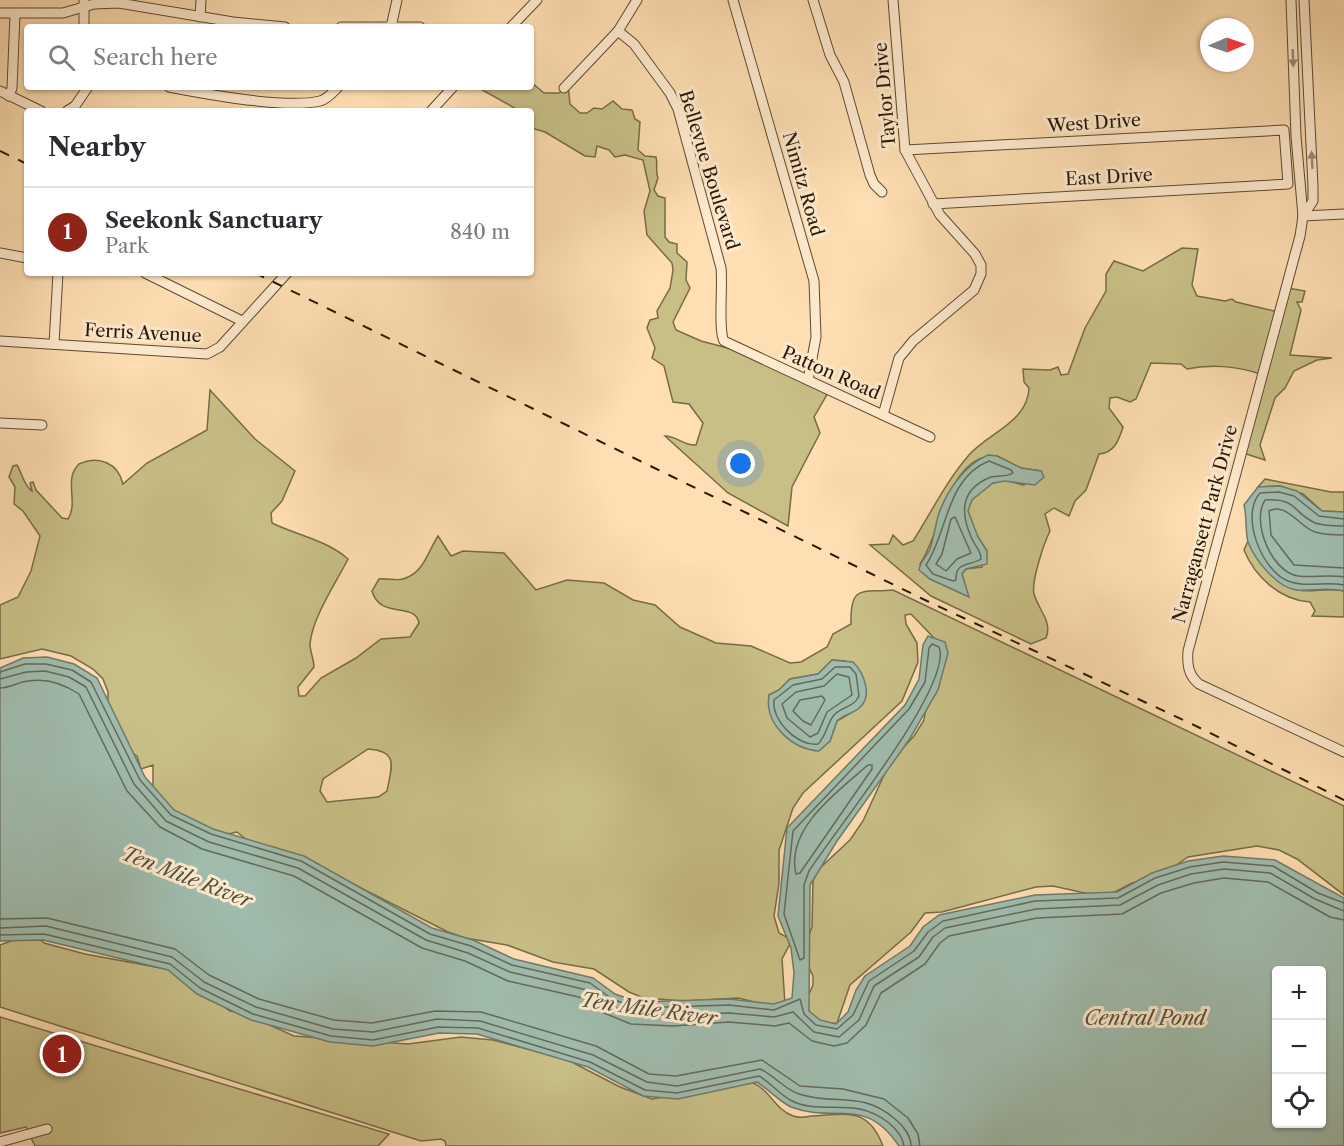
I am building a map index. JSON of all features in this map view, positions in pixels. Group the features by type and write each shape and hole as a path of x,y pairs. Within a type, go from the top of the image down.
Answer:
{"street":[{"path":"200,17 201,0"},
{"path":"391,24 397,0"},
{"path":"514,24 537,0"},
{"path":"564,88 618,31 637,0"},
{"name":"Nimitz Road","path":"733,0 813,281 816,337 808,380"},
{"path":"813,0 828,49 844,82 870,176 873,184 882,192"},
{"name":"Taylor Drive","path":"883,415 899,358 912,341 974,290 981,274 981,265 975,254 933,204 905,150 902,139 893,0"},
{"name":"Narragansett Park Drive","path":"1291,0 1297,147 1303,216 1288,284 1188,651 1188,660 1193,679 1199,684 1344,752"},
{"name":"Narragansett Park Drive","path":"1303,216 1312,201 1313,186 1304,0"},
{"path":"84,3 84,24"},
{"path":"0,13 63,13 84,3 119,3 200,17 260,24"},
{"path":"9,96 12,88 15,14"},
{"name":"Bellevue Boulevard","path":"618,31 634,44 662,78 678,110 721,268 723,287 721,337"},
{"path":"72,108 86,90"},
{"path":"190,90 260,100 323,101 335,90"},
{"path":"434,108 450,90"},
{"path":"0,91 35,108"},
{"path":"259,108 260,100"},
{"name":"West Drive","path":"905,150 1284,129 1288,184"},
{"name":"East Drive","path":"933,204 1288,184"},
{"path":"1303,216 1344,214"},
{"path":"0,253 24,257"},
{"path":"54,344 58,276"},
{"path":"150,276 242,321"},
{"name":"Ferris Avenue","path":"0,341 207,354 220,347 284,276"},
{"name":"Patton Road","path":"721,337 731,346 930,437"},
{"path":"0,423 42,425"},
{"path":"0,1142 47,1129"}],"shaded area":[{"path":"534,85 544,93 559,93 568,85 570,104 580,113 587,113 594,108 602,109 613,101 622,109 632,110 635,119 640,122 638,150 645,156 656,157 658,178 654,190 658,196 665,198 665,237 669,242 677,244 677,253 687,262 686,280 690,288 673,322 676,330 701,341 735,350 829,391 814,417 820,433 792,487 788,526 728,493 665,436 696,445 703,423 689,404 673,402 664,366 652,358 655,348 647,328 650,320 658,318 657,311 670,288 673,270 672,263 647,235 644,211 650,191 643,160 625,155 615,157 609,150 597,146 595,157 585,156 545,132 534,129 534,108 515,108 482,90 534,90"},
{"path":"1182,248 1198,249 1192,285 1197,296 1225,301 1232,299 1278,312 1288,288 1305,291 1302,302 1297,302 1301,310 1290,355 1332,358 1317,360 1294,371 1285,388 1275,398 1260,445 1265,460 1240,452 1260,374 1224,367 1187,369 1181,364 1151,363 1136,399 1130,402 1117,397 1110,398 1109,408 1123,427 1118,441 1109,451 1099,454 1086,490 1075,501 1069,516 1054,508 1045,514 1050,531 1034,581 1034,594 1048,626 1048,632 1046,638 1031,644 931,596 870,545 889,544 893,535 903,545 913,541 946,486 969,455 1006,426 1022,410 1029,388 1024,382 1023,369 1050,370 1058,367 1061,375 1068,374 1085,328 1106,291 1106,274 1114,261 1143,271","holes":["997,456 1021,468 1041,471 1024,485 1011,481 994,483 981,490 971,500 968,512 971,522 987,551 982,567 966,569 962,574 968,596 930,579 920,564 958,478 968,467 985,457"]},
{"path":"210,390 255,439 295,471 282,501 271,513 272,523 321,542 348,559 315,623 310,644 314,667 298,687 299,696 305,696 321,678 356,658 381,639 410,637 419,623 416,616 382,605 376,600 372,591 379,579 400,580 416,572 438,536 451,556 463,551 504,553 536,590 567,580 604,583 633,600 655,605 680,627 716,643 751,646 790,663 801,662 827,647 833,634 851,624 853,602 860,593 893,590 1344,806 1344,895 1297,859 1279,850 1257,846 1188,857 1159,877 1132,883 1109,895 1094,895 1053,886 1036,887 942,912 925,913 911,932 850,985 837,1023 827,1024 811,1018 806,1001 813,985 813,976 802,953 812,927 813,880 820,868 850,840 863,821 890,762 914,736 924,720 936,640 911,614 905,615 906,624 917,643 918,662 902,701 803,793 793,808 779,850 779,883 774,916 779,933 792,940 782,959 785,1004 767,1005 738,998 685,1001 644,998 629,992 594,969 553,962 507,945 465,938 448,932 355,885 248,841 237,832 209,838 153,794 153,765 141,769 137,756 125,748 108,708 108,692 103,679 93,669 71,656 42,649 0,659 0,605 18,597 31,571 40,536 23,511 14,504 15,487 9,477 13,466 17,465 29,489 32,491 30,483 33,482 36,490 62,518 68,519 72,505 72,477 79,464 94,460 107,463 117,471 123,484 147,463 207,430","holes":["832,660 845,661 856,710 837,721 830,741 769,695 779,690 790,679 818,674","368,749 378,750 389,757 391,768 387,791 378,797 327,802 320,791 323,779"]},
{"path":"1265,479 1331,492 1344,492 1344,512 1322,511 1303,494 1280,486 1258,487"},
{"path":"1248,541 1269,570 1282,583 1303,591 1344,591 1344,617 1312,616 1315,611 1310,602 1289,597 1270,585 1255,569 1244,550"},
{"path":"33,933 44,943 85,954 172,970 230,1011 243,1013 294,1036 408,1044 461,1037 493,1040 568,1060 620,1087 652,1099 751,1082 763,1089 781,1109 793,1116 846,1114 863,1119 877,1133 883,1146 446,1146 445,1141 441,1139 421,1141 0,1007 0,945"},
{"path":"0,1017 389,1134 378,1146 35,1146 26,1127 0,1133"}],"water":[{"path":"988,455 997,456 1021,468 1041,471 1044,477 1035,485 1005,481 993,483 972,500 968,511 978,537 987,551 987,564 966,569 962,574 969,597 930,579 919,570 930,549 938,516 951,489 971,465"},
{"path":"1280,486 1297,491 1322,511 1344,512 1344,591 1289,588 1275,579 1256,557 1248,542 1244,505 1258,487"},
{"name":"Central Pond","path":"928,636 945,642 948,653 938,690 909,740 837,841 810,885 809,1011 820,1020 836,1024 848,1012 856,990 865,976 910,946 923,927 939,915 1035,895 1117,892 1152,873 1188,861 1223,856 1275,860 1344,898 1344,1146 899,1146 886,1130 874,1121 862,1116 822,1113 791,1107 757,1082 678,1099 643,1096 588,1067 477,1034 439,1033 373,1046 330,1042 251,1020 197,994 168,970 43,940 0,941 0,668 23,658 47,657 74,664 97,678 145,777 174,810 213,829 304,856 432,928 473,940 514,959 593,978 615,994 638,1002 729,999 774,1004 792,998 794,973 791,948 778,916 787,828 905,705 919,679 923,645"},
{"path":"832,660 853,662 864,679 866,698 858,709 837,721 830,741 819,751 809,749 790,740 776,725 771,716 769,695 779,690 790,679 818,674"}],"railway":[{"path":"0,151 24,163"},
{"path":"261,276 927,601 1192,724 1344,800"}],"place":[{"name":"Seekonk Sanctuary","path":"62,1054"}],"water label":[{"name":"Ten Mile River","path":"187,877"},
{"name":"Ten Mile River","path":"649,1009"}]}
